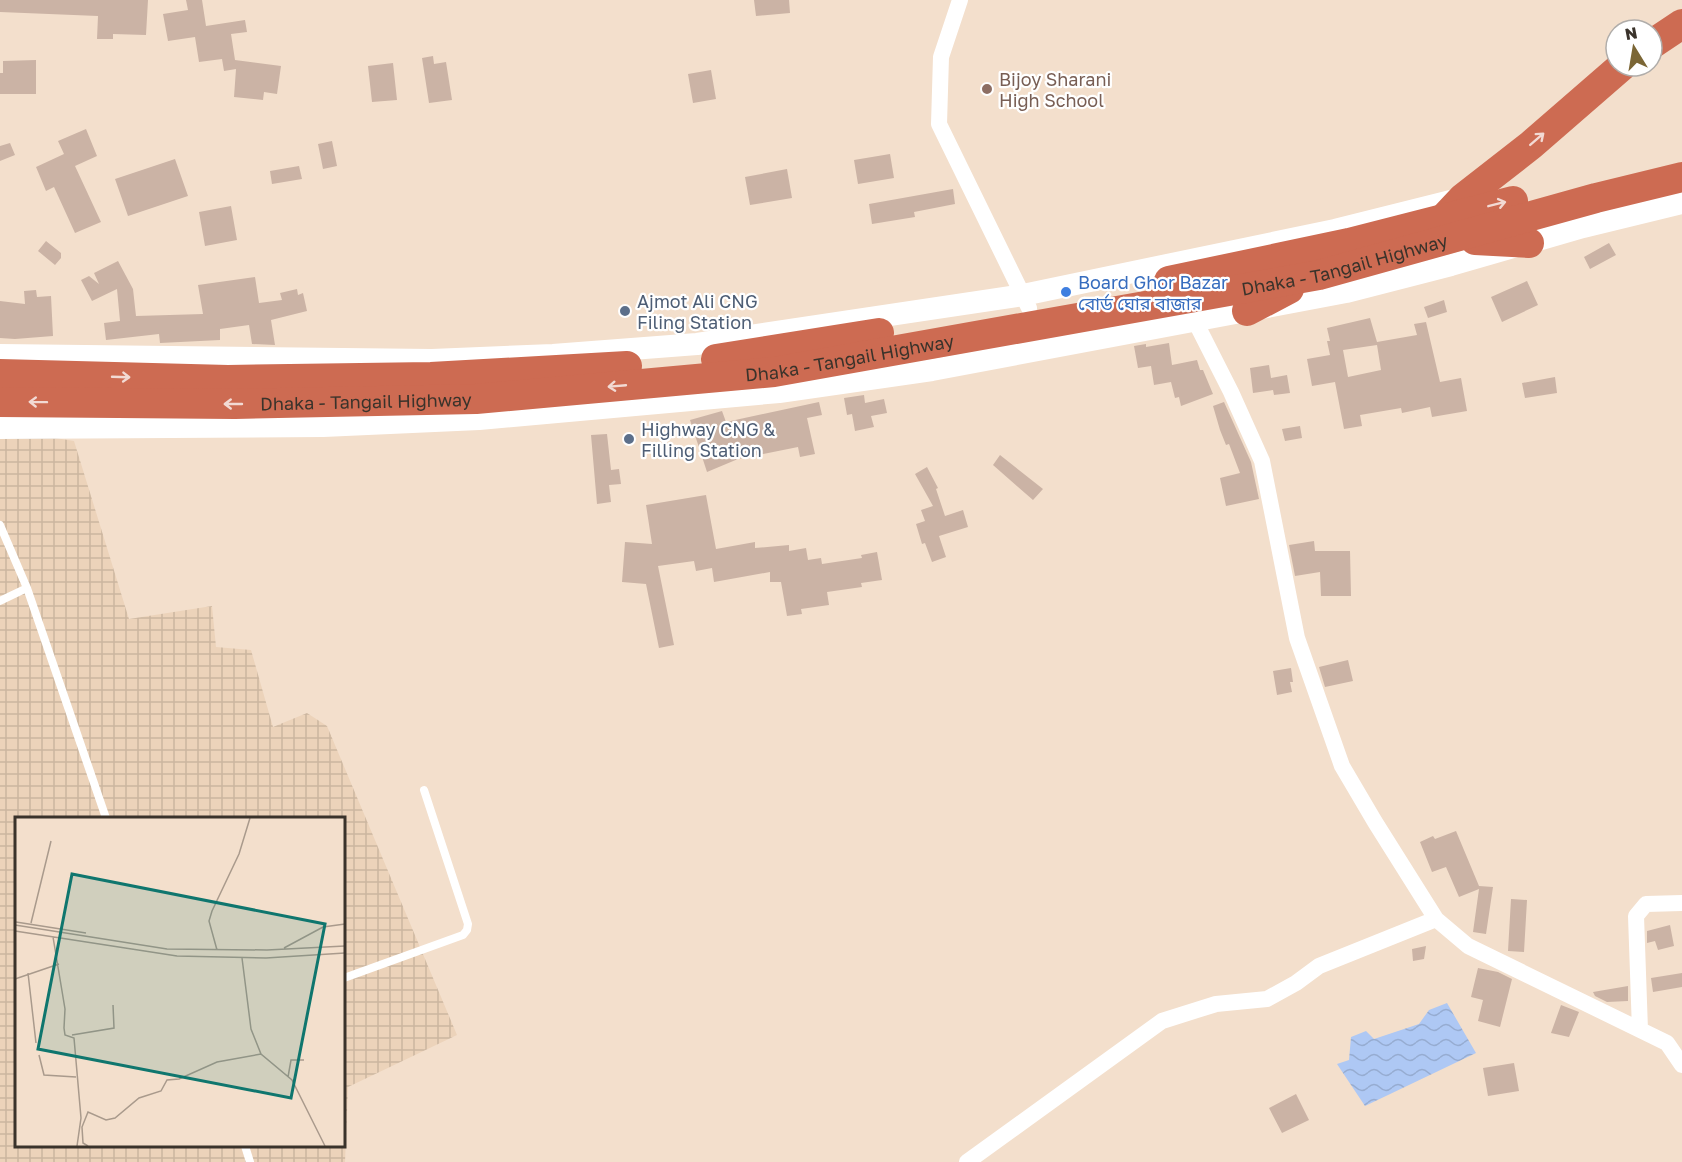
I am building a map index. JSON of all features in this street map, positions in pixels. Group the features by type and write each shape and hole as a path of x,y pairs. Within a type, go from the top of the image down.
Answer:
{"highway":[{"path":"1664,36 1682,24"},
{"path":"1529,243 1452,218 1608,78"},
{"name":"Dhaka - Tangail Highway","path":"0,374 228,380 699,353 1026,301 1160,283 1349,243 1682,158"},
{"name":"Dhaka - Tangail Highway","path":"0,402 478,409 777,382 1319,275 1452,218 1682,177"},
{"path":"1247,311 1319,275"}],"main road":[{"path":"777,382 932,370 1346,292 1682,203"},
{"path":"0,355 431,369"},
{"path":"0,428 323,426 478,409"}],"street":[{"path":"960,0 941,57 939,124 1026,301"},
{"path":"1195,321 1231,392 1262,461 1297,638 1342,765 1436,920 1468,946 1666,1043 1682,1065"},
{"path":"1640,1030 1636,915 1646,904 1682,903"},
{"path":"967,1162 1162,1021 1216,1004 1267,999 1296,983 1318,966 1436,920"}],"lane":[{"path":"0,525 27,588 105,817"},
{"path":"0,601 27,588"},
{"path":"345,978 463,935 467,930 468,924 424,790"},
{"path":"245,1147 250,1162"}],"shaded area":[{"path":"0,429 74,441 129,619 212,606 216,647 251,650 273,727 307,713 327,726 457,1035 348,1087 345,1162 0,1162"}],"water":[{"path":"1447,1003 1476,1053 1365,1106 1337,1064 1349,1060 1351,1037 1366,1031 1374,1039 1419,1024 1429,1010"}],"building":[{"path":"0,0 148,0 146,35 113,34 113,39 97,39 98,16 0,12"},
{"path":"186,0 202,0 206,26 245,20 247,32 231,34 235,60 281,66 277,94 264,92 263,100 234,97 236,69 224,71 222,59 199,62 195,37 168,41 163,14 188,10"},
{"path":"754,0 789,0 790,13 756,16"},
{"path":"433,56 434,64 446,62 452,100 429,103 422,58"},
{"path":"36,60 36,94 0,94 0,73 3,73 3,61"},
{"path":"393,63 397,100 372,102 368,66"},
{"path":"711,70 716,99 693,103 688,74"},
{"path":"86,129 97,156 75,166 101,222 75,233 54,187 46,191 36,167 64,154 58,141"},
{"path":"332,141 337,166 323,169 318,144"},
{"path":"10,143 15,155 0,161 0,146"},
{"path":"890,154 894,178 858,184 854,160"},
{"path":"175,159 188,196 128,216 115,179"},
{"path":"299,166 302,179 272,184 270,171"},
{"path":"787,169 792,198 750,205 745,177"},
{"path":"953,189 955,204 914,212 915,217 872,224 869,204"},
{"path":"231,206 237,240 205,246 199,212"},
{"path":"46,241 61,253 61,258 55,265 38,251"},
{"path":"1609,243 1616,255 1590,269 1584,257"},
{"path":"118,261 133,289 136,316 203,314 198,285 255,277 259,303 282,300 280,293 297,289 298,295 303,293 307,311 271,320 275,345 252,344 249,325 220,329 220,340 160,343 159,334 106,340 104,323 120,321 117,289 92,301 81,280 89,276 99,284 94,273"},
{"path":"1527,281 1538,305 1502,322 1491,297"},
{"path":"36,290 37,297 51,296 53,336 0,338 0,301 25,304 24,291"},
{"path":"1444,300 1447,312 1428,318 1424,307"},
{"path":"1370,318 1377,342 1417,335 1414,324 1426,322 1440,382 1461,378 1467,411 1432,417 1430,407 1402,413 1401,408 1360,415 1362,426 1344,429 1335,382 1312,386 1307,359 1330,355 1327,328","holes":["1377,345 1381,370 1348,377 1343,350"]},
{"path":"1169,343 1172,365 1197,360 1213,394 1181,406 1179,397 1175,398 1171,382 1154,385 1151,366 1138,368 1134,346 1146,344 1146,347"},
{"path":"1269,365 1271,378 1287,375 1290,393 1274,395 1273,390 1253,393 1250,368"},
{"path":"1555,377 1557,393 1525,398 1522,383"},
{"path":"864,395 865,403 884,399 887,413 871,416 874,427 855,431 852,414 847,415 844,398"},
{"path":"819,402 822,415 807,418 815,454 800,457 798,447 738,459 707,472 690,420 722,411 726,422"},
{"path":"1224,402 1251,462 1259,499 1226,506 1220,478 1240,473 1229,444 1226,445 1213,406"},
{"path":"1300,426 1302,438 1285,441 1282,429"},
{"path":"607,434 611,470 619,469 621,484 609,485 611,502 597,504 591,435"},
{"path":"1000,455 1043,489 1033,500 993,465"},
{"path":"927,467 938,488 936,489 945,516 963,510 968,527 939,536 946,557 932,562 925,543 922,544 916,524 925,521 921,510 933,506 915,474"},
{"path":"706,495 716,549 755,542 755,548 789,545 789,551 806,548 808,560 821,558 822,564 862,558 861,555 877,552 882,580 861,583 862,587 827,592 829,605 801,609 802,614 787,616 781,582 770,582 770,572 714,582 712,568 696,571 694,561 658,566 674,645 659,648 646,584 622,582 625,542 652,544 646,505"},
{"path":"1314,541 1315,551 1350,551 1351,596 1321,596 1320,572 1295,576 1289,545"},
{"path":"1348,660 1353,681 1325,687 1319,667"},
{"path":"1291,668 1292,692 1277,695 1273,671"},
{"path":"1456,831 1479,886 1493,887 1486,934 1473,932 1479,889 1459,897 1446,867 1432,872 1420,842 1433,836 1435,839"},
{"path":"1511,899 1527,900 1524,952 1508,951"},
{"path":"1670,925 1674,946 1658,950 1655,941 1647,943 1647,931"},
{"path":"1426,946 1424,959 1413,961 1412,949"},
{"path":"1478,968 1498,972 1512,979 1500,1027 1478,1021 1483,1000 1471,997"},
{"path":"1682,973 1682,987 1653,992 1651,978"},
{"path":"1628,986 1628,1001 1607,1002 1595,996 1593,992"},
{"path":"1561,1005 1579,1012 1569,1037 1551,1033"},
{"path":"1514,1063 1519,1091 1488,1096 1483,1068"},
{"path":"1296,1094 1309,1120 1282,1133 1269,1108"}],"place":[{"name":"Bijoy Sharani High School","path":"987,89"},
{"name":"Board Ghor Bazar বোর্ড ঘোর বাজার","path":"1066,292"},
{"name":"Ajmot Ali CNG Filing Station","path":"625,311"},
{"name":"Highway CNG & Filling Station","path":"629,439"}]}
